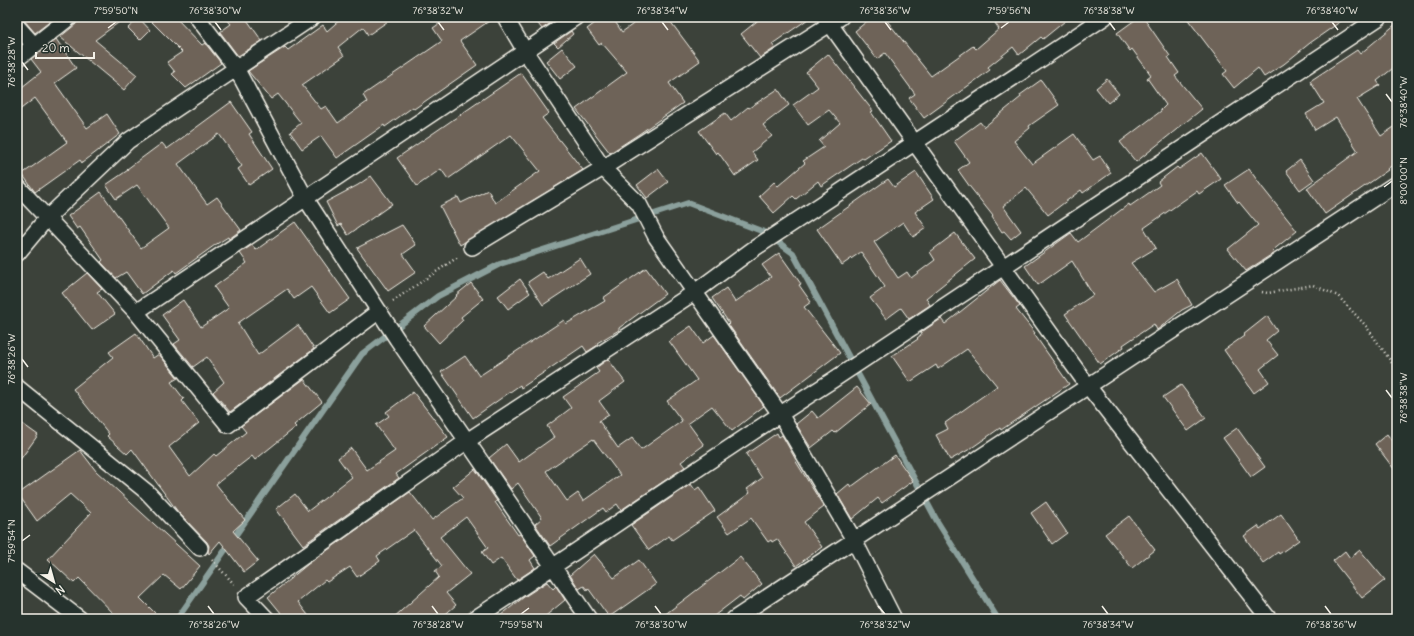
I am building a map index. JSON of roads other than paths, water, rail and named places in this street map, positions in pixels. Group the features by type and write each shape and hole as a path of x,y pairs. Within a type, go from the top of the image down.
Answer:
{"street":[{"path":"17,59 70,17"},
{"path":"197,17 236,68 306,199 396,338 589,619"},
{"path":"17,254 47,218 128,141 313,17"},
{"path":"505,17 603,168 639,204 656,237 780,414 854,540 894,619"},
{"path":"136,312 576,17"},
{"path":"267,619 246,597 467,441 695,292 752,250 1105,17"},
{"path":"474,619 780,414 1380,17"},
{"path":"472,247 603,168 832,19 914,143 1088,386 1268,619"},
{"path":"17,26 34,45"},
{"path":"734,619 1397,183"},
{"path":"17,186 136,312 228,426 379,311"},
{"path":"17,388 146,492 200,548"},
{"path":"17,571 80,619"}],"waterway":[{"path":"177,619 362,354 438,296 500,264 688,203 764,232 793,253 937,521 998,619"}]}
